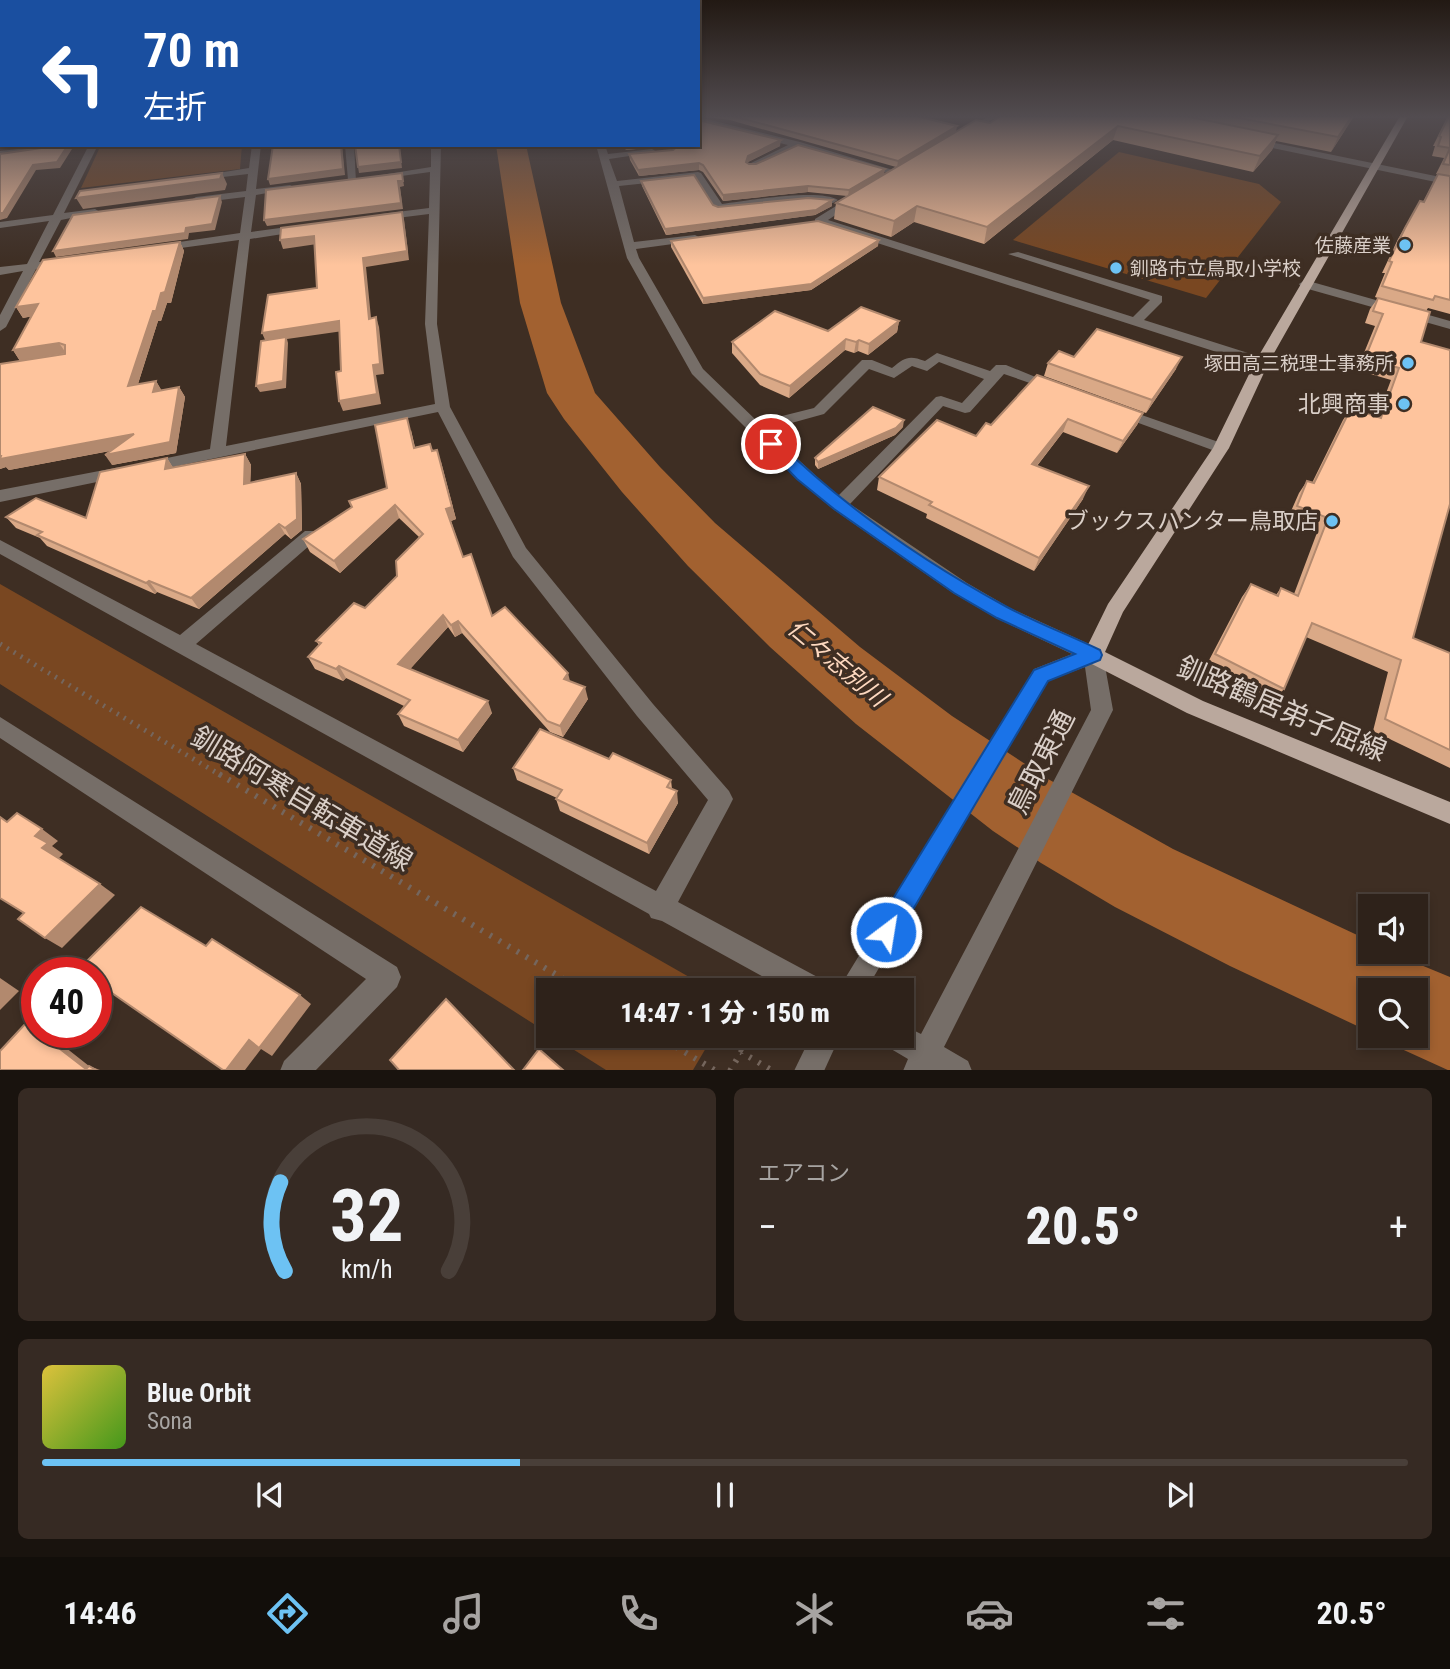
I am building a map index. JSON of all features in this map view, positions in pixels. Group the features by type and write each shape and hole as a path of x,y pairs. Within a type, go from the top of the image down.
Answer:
{"main road":[{"path":"1093,655 1115,609 1221,448 1262,362 1374,166"},
{"name":"釧路鶴居弟子屈線","path":"1093,655 1195,707 1450,813"}],"street":[{"path":"0,327 84,166"},
{"path":"216,453 254,166"},
{"path":"351,166 353,180"},
{"path":"435,166 431,324 443,407 520,552 645,710 721,799 660,909"},
{"path":"607,166 633,258 697,371 803,475 839,505 960,588 1003,613 1093,655"},
{"path":"886,180 903,169 890,166"},
{"path":"1374,166 1450,182"},
{"path":"340,181 435,169"},
{"path":"188,178 254,170"},
{"path":"613,184 698,175 719,207 808,198 850,202"},
{"path":"182,201 302,186"},
{"path":"70,193 83,191"},
{"path":"806,223 819,221 862,195"},
{"path":"0,225 113,210"},
{"path":"367,219 434,210"},
{"path":"819,221 1262,362"},
{"path":"153,249 313,227"},
{"path":"630,246 711,236"},
{"path":"1014,254 1158,299 1136,321"},
{"path":"0,271 73,260"},
{"path":"1305,284 1450,325"},
{"path":"755,428 818,411 867,363 894,374 910,360 927,367 937,357 993,377"},
{"path":"839,505 941,400 965,410 1001,368 1065,392"},
{"path":"1104,406 1221,448"},
{"path":"0,496 443,407"},
{"path":"181,645 311,536"},
{"path":"0,546 790,978"},
{"name":"鳥取東通","path":"858,978 1041,675 1093,655 1102,710 921,1061"},
{"path":"0,726 387,977 294,1070"},
{"path":"807,1070 819,1048"},
{"path":"908,1048 921,1061 958,1070"}],"path":[{"name":"釧路阿寒自転車道線","path":"0,644 562,978"},
{"path":"678,1048 716,1070"},
{"path":"730,1070 741,1052 773,1070"}],"shaded area":[{"path":"91,166 240,166 240,169 81,188"},
{"path":"1102,166 1180,166 1259,184 1281,202 1206,298 1013,240"},
{"path":"0,584 691,978 536,978 536,1025 0,684"},
{"path":"571,1048 706,1048 693,1070 606,1070"}],"building":[{"path":"0,166 32,166 3,213 0,213"},
{"path":"270,166 343,166 343,169 268,179"},
{"path":"636,166 673,166 638,170"},
{"path":"704,166 874,166 885,169 849,190 808,186 723,195"},
{"path":"899,166 1066,166 987,227 917,206 894,221 836,203"},
{"path":"222,173 220,179 76,198 80,191"},
{"path":"402,173 403,181 398,181 401,203 264,220 266,190"},
{"path":"1438,174 1450,176 1450,300 1435,296 1433,300 1382,286 1392,262 1389,261 1405,228 1420,201 1424,202"},
{"path":"694,175 713,205 718,207 808,198 832,200 816,210 665,229 641,181"},
{"path":"220,196 212,224 186,228 185,233 53,251 73,215"},
{"path":"402,212 407,251 363,258 369,319 376,317 380,364 373,365 377,394 339,401 336,372 341,371 339,321 262,333 268,295 317,288 314,236 280,240 281,228"},
{"path":"818,221 879,240 811,284 703,298 671,241"},
{"path":"180,242 165,292 161,293 156,311 153,311 128,386 156,381 153,392 179,387 170,442 105,455 134,434 0,459 0,364 65,354 65,345 59,343 13,350 38,304 16,307 43,260"},
{"path":"1378,298 1430,312 1421,342 1450,350 1450,504 1413,638 1450,653 1450,750 1385,719 1401,660 1312,623 1284,689 1215,654 1251,584 1278,596 1281,588 1298,596 1328,518 1297,506 1307,481 1314,483 1351,408 1381,418 1399,368 1365,358 1383,314 1373,311"},
{"path":"861,307 899,321 869,344 846,339 790,386 760,374 732,342 775,311 828,331"},
{"path":"1097,329 1182,357 1152,400 1048,363 1059,351 1074,357"},
{"path":"286,337 283,381 256,386 261,341"},
{"path":"1037,375 1143,413 1123,441 1068,419 1032,464 1089,486 1039,558 929,505 932,502 879,477 937,420 976,436 986,423 991,425"},
{"path":"873,407 904,420 896,428 818,462 815,458"},
{"path":"407,418 414,448 430,444 432,451 437,450 452,507 446,509 463,557 471,554 492,616 505,607 568,673 564,679 585,687 560,726 547,721 458,621 451,625 443,615 398,664 488,701 458,740 398,714 410,700 339,666 336,669 308,657 321,643 316,641 354,603 365,608 397,576 396,561 423,534 395,505 334,561 303,539 352,507 349,501 387,488 375,425"},
{"path":"245,454 244,484 296,473 297,519 285,528 279,524 191,598 149,581 146,583 37,535 42,532 6,517 36,498 86,518 100,472 167,458 165,469"},
{"path":"540,729 609,759 613,753 671,780 667,787 677,791 647,843 556,799 562,790 513,768"},
{"path":"17,813 42,829 35,836 48,843 42,848 100,884 45,938 18,919 24,913 0,898 0,817 7,822"},
{"path":"141,907 206,946 212,939 300,995 259,1048 249,1040 226,1070 223,1070 112,993 112,957 91,957"},
{"path":"446,999 514,1070 399,1070 390,1060"},
{"path":"21,1028 21,1048 59,1048 86,1069 89,1066 96,1070 0,1070 0,1051"},
{"path":"539,1049 563,1070 523,1070"}],"waterway":[{"name":"仁々志別川","path":"515,166 540,303 571,393 585,414 641,479 709,551 793,629 881,703 1020,805 1144,878 1358,981"},
{"name":"仁々志別川","path":"1428,1015 1450,1025"}],"place":[{"name":"佐藤産業","path":"1405,245"},
{"name":"釧路市立鳥取小学校","path":"1116,268"},
{"name":"塚田高三税理士事務所","path":"1408,363"},
{"name":"北興商事","path":"1404,404"},
{"name":"ブックスハンター鳥取店","path":"1332,521"}],"route":[{"path":"771,444 839,505 960,588 1003,613 1093,655 1041,675 886,932"}]}
